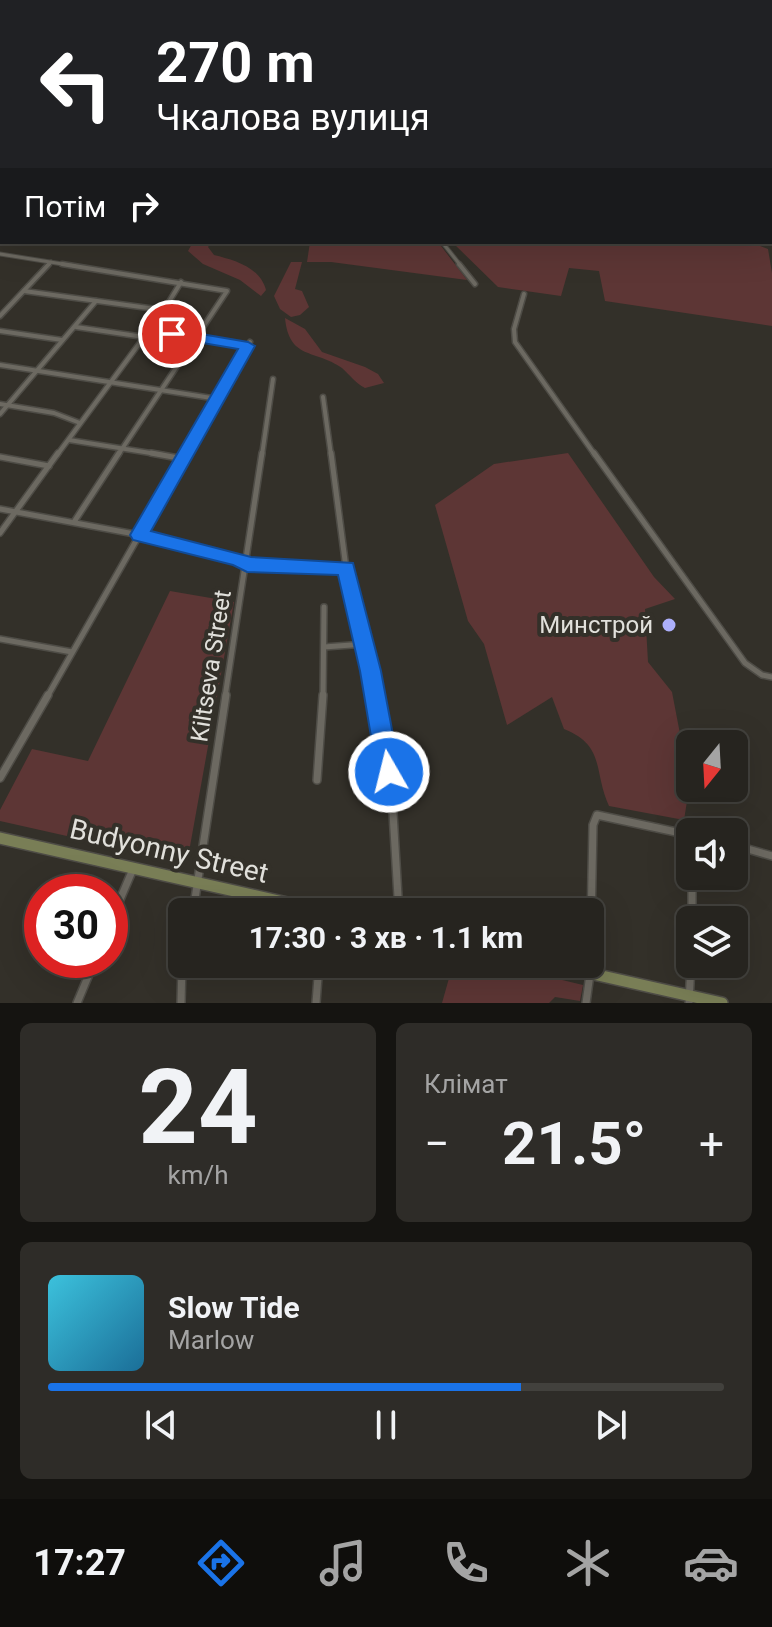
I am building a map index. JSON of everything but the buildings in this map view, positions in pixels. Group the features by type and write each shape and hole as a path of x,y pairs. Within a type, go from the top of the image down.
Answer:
{"main road":[{"name":"Budyonny Street","path":"0,838 264,898"},
{"path":"604,978 690,999 722,1003"}],"street":[{"path":"444,244 475,284"},
{"path":"0,254 227,291 74,522"},
{"path":"0,316 3,309 51,262"},
{"path":"0,533 164,310 181,282"},
{"path":"24,291 164,310"},
{"path":"524,294 514,329 515,342 721,632 745,663 762,675 772,677"},
{"path":"0,414 96,301"},
{"path":"75,327 144,337"},
{"path":"0,778 249,344 149,330"},
{"path":"0,331 63,340"},
{"path":"0,365 218,399"},
{"name":"Kiltseva Street","path":"196,898 273,379"},
{"path":"323,397 346,568 365,644 392,796 398,898"},
{"path":"0,404 54,413 80,423"},
{"path":"69,440 184,459"},
{"path":"0,457 49,466"},
{"path":"0,509 140,535 239,559 247,565 346,568"},
{"path":"317,780 324,607"},
{"path":"0,639 72,652"},
{"path":"324,647 365,644"},
{"path":"592,898 593,825 597,815 676,832"},
{"path":"748,849 772,856"},
{"path":"128,880 133,868"},
{"path":"77,1003 87,978"},
{"path":"181,1003 182,978"},
{"path":"316,1003 318,978"},
{"path":"586,1003 589,978"},
{"path":"690,999 691,978"}],"shaded area":[{"path":"192,244 210,244 208,247 214,255 252,270 266,290 261,296 240,280 203,264 188,251"},
{"path":"310,244 440,244 467,280 331,262 307,262"},
{"path":"454,244 755,244 768,249 772,273 772,326 605,301 599,271 569,268 561,296 498,287"},
{"path":"291,262 302,262 295,289 302,291 309,307 300,315 291,317 280,309 274,296"},
{"path":"285,318 305,329 322,352 365,367 378,374 384,383 365,388 332,362 305,352 292,341"},
{"path":"568,453 654,577 675,599 645,609 648,662 672,692 679,730 676,730 676,802 687,802 684,818 609,806 592,752 586,743 564,729 552,697 507,725 484,644 468,621 435,505 494,464"},
{"path":"170,591 234,602 187,863 0,821 0,810 32,749 88,761"},
{"path":"449,978 554,978 583,985 580,1001 555,997 549,1003 442,1003"}],"place":[{"name":"Минстрой","path":"669,625"}],"route":[{"path":"172,334 248,346 140,535 239,559 247,565 346,568 371,671 389,772"}]}
